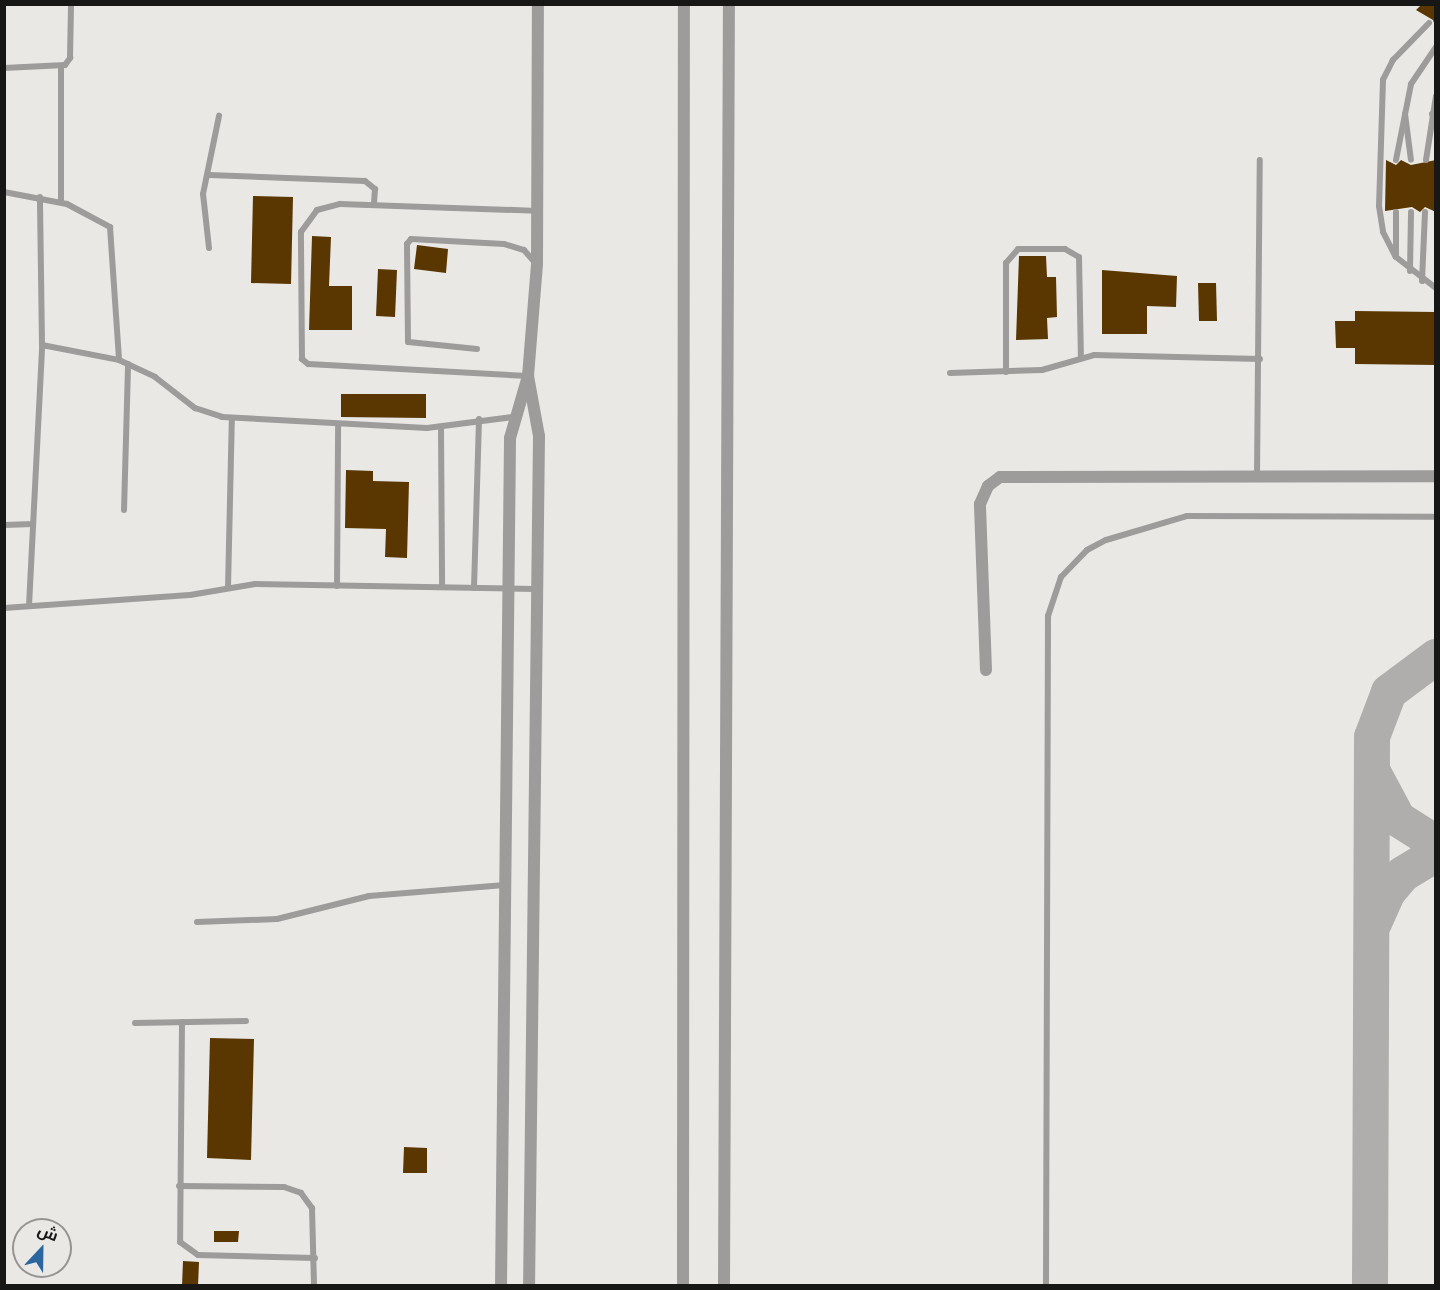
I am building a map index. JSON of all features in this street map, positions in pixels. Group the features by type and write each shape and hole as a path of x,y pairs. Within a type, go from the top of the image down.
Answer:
{"street":[{"path":"501,1286 513,417 528,376 537,264 538,4"},
{"path":"683,1286 684,4"},
{"path":"724,1286 729,4"},
{"path":"528,376 539,424 529,1286"},
{"path":"986,670 980,504 993,481 1014,475 1436,476"}],"lane":[{"path":"61,202 61,68 70,58 71,4"},
{"path":"1429,23 1393,60 1383,80 1379,206 1383,232 1396,257 1422,281 1436,288"},
{"path":"1396,160 1405,110 1416,72 1436,47"},
{"path":"4,68 61,68"},
{"path":"1426,160 1436,96"},
{"path":"1405,110 1412,160"},
{"path":"1432,113 1436,125"},
{"path":"209,248 203,202 219,116"},
{"path":"1257,476 1260,359 1260,160"},
{"path":"209,175 365,181 375,189 374,205"},
{"path":"4,192 61,202 101,218 113,234 118,360"},
{"path":"29,606 42,345 40,197"},
{"path":"528,376 304,362 303,225 327,206 374,205 537,212"},
{"path":"1396,212 1396,257"},
{"path":"1410,271 1411,212"},
{"path":"1422,281 1425,212"},
{"path":"477,349 408,342 406,244 411,239 504,244 524,250 537,264"},
{"path":"1006,372 1006,263 1018,249 1065,249 1079,257 1081,357"},
{"path":"42,345 118,360 163,382 195,408 232,418 338,425 441,428 479,419 513,417"},
{"path":"950,373 1042,370 1081,357 1260,359"},
{"path":"124,510 128,364"},
{"path":"228,588 232,418"},
{"path":"474,588 479,419"},
{"path":"337,586 338,425"},
{"path":"441,428 442,587"},
{"path":"1046,1286 1048,616 1061,577 1087,550 1106,540 1187,516 1436,517"},
{"path":"4,525 33,524"},
{"path":"4,608 228,588 337,586 536,589"},
{"path":"197,922 277,919 369,896 507,885"},
{"path":"135,1023 246,1021"},
{"path":"182,1022 178,1186 180,1242 190,1252 315,1258"},
{"path":"178,1186 284,1187 301,1193 312,1208 314,1286"}],"building":[{"path":"1422,4 1436,4 1436,29 1433,20 1416,10"},
{"path":"1386,160 1396,165 1401,160 1411,165 1436,160 1436,212 1425,207 1420,212 1412,207 1385,211"},
{"path":"253,196 293,197 291,284 251,283"},
{"path":"312,236 331,237 329,286 352,286 352,330 309,330"},
{"path":"417,245 448,249 446,273 414,269"},
{"path":"1019,256 1046,256 1047,277 1056,277 1057,317 1047,318 1048,339 1016,340"},
{"path":"378,269 397,270 395,317 376,316"},
{"path":"1102,270 1177,276 1176,307 1147,306 1147,334 1102,334"},
{"path":"1198,283 1216,283 1217,321 1199,321"},
{"path":"1355,311 1436,312 1436,365 1355,364 1355,348 1336,348 1335,321 1355,321"},
{"path":"341,394 426,394 426,418 341,417"},
{"path":"346,470 373,471 373,481 409,482 407,558 385,557 386,529 345,528"},
{"path":"210,1038 254,1039 251,1160 207,1158"},
{"path":"404,1147 427,1148 427,1173 403,1173"},
{"path":"214,1231 239,1231 238,1242 214,1242"},
{"path":"183,1261 199,1262 198,1286 182,1286"}],"taxiway":[{"path":"1370,1286 1372,737 1389,692 1436,657"},
{"path":"1374,774 1398,819 1436,843"},
{"path":"1374,923 1388,892 1403,874 1436,854"}]}
